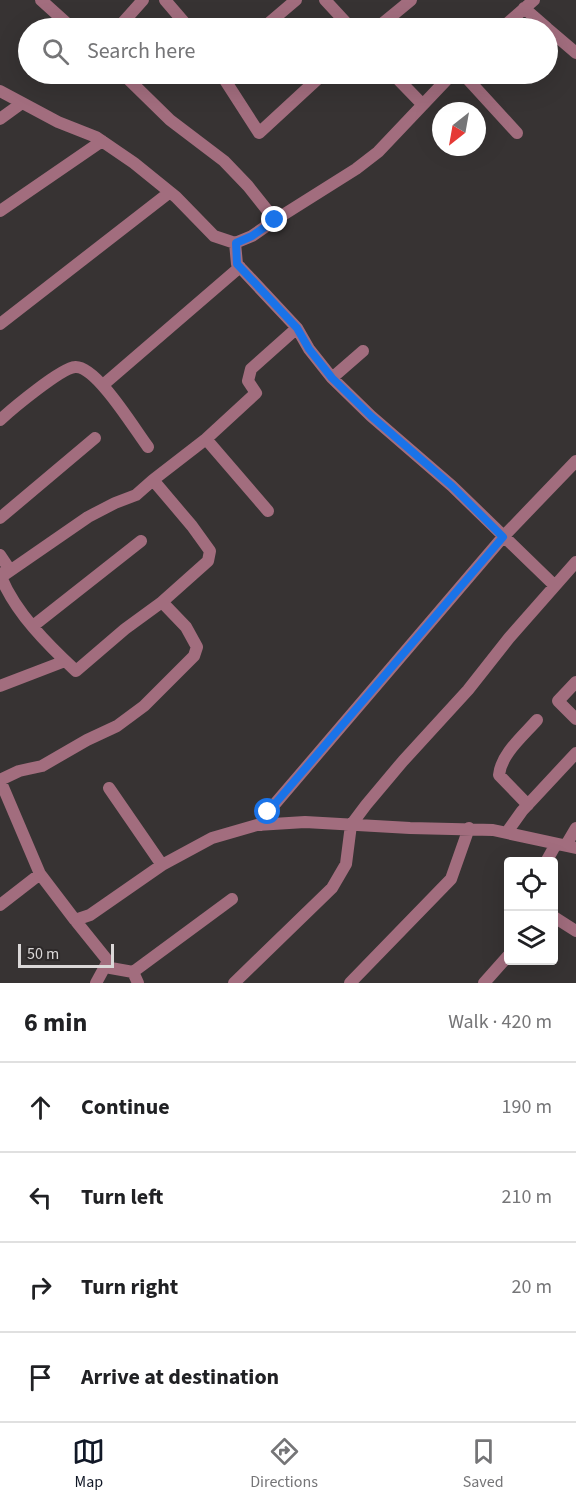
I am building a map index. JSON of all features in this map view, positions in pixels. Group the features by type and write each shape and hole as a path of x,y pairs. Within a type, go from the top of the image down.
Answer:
{"street":[{"path":"127,18 143,0"},
{"path":"165,0 180,18"},
{"path":"275,18 296,0"},
{"path":"325,0 342,18"},
{"path":"389,18 411,0"},
{"path":"42,1 61,18"},
{"path":"513,18 529,4 539,18"},
{"path":"558,38 576,53"},
{"path":"133,84 170,120 224,161 248,186 275,220"},
{"path":"227,84 259,133 312,84"},
{"path":"403,84 423,105"},
{"path":"0,91 102,141 135,163 170,192 214,236 236,243 252,236 378,152 443,84"},
{"path":"472,84 517,133"},
{"path":"0,119 22,103"},
{"path":"0,211 102,141"},
{"path":"0,324 170,192"},
{"path":"236,243 237,264 297,328 309,349 332,378 371,416 452,486 554,585"},
{"path":"103,385 240,267"},
{"path":"0,577 88,517 136,495 206,439 256,393 248,381 251,369 297,328"},
{"path":"332,378 363,351"},
{"path":"2,415 57,375 72,367 80,367 103,385 148,447"},
{"path":"0,518 95,438"},
{"path":"206,439 268,511"},
{"path":"261,825 268,812 503,537 576,460"},
{"path":"0,577 7,591 33,626 76,671 125,629 162,602 208,561 210,551 153,480"},
{"path":"33,626 141,541"},
{"path":"0,555 8,567 0,577"},
{"path":"234,983 332,888 346,864 351,825 382,784 468,690 554,585 576,562"},
{"path":"96,983 108,961 40,874 0,780 19,771 42,766 117,726 144,706 194,656 197,647 186,627 162,602"},
{"path":"0,686 66,661"},
{"path":"576,682 558,701 576,719"},
{"path":"528,805 499,775 500,766 508,752 537,720"},
{"path":"507,832 528,805 576,753"},
{"path":"109,788 162,866"},
{"path":"75,920 90,915 162,866 212,838 261,825 305,822 469,828 507,832 566,846"},
{"path":"350,983 451,879 469,828"},
{"path":"551,857 566,846 576,828"},
{"path":"0,905 40,874"},
{"path":"105,967 136,978 232,899"},
{"path":"558,920 576,931"},
{"path":"486,982 504,961"}],"route":[{"path":"268,812 286,794 503,537 452,486 371,416 332,378 309,349 297,328 237,264 236,243 252,236 275,220"}]}
